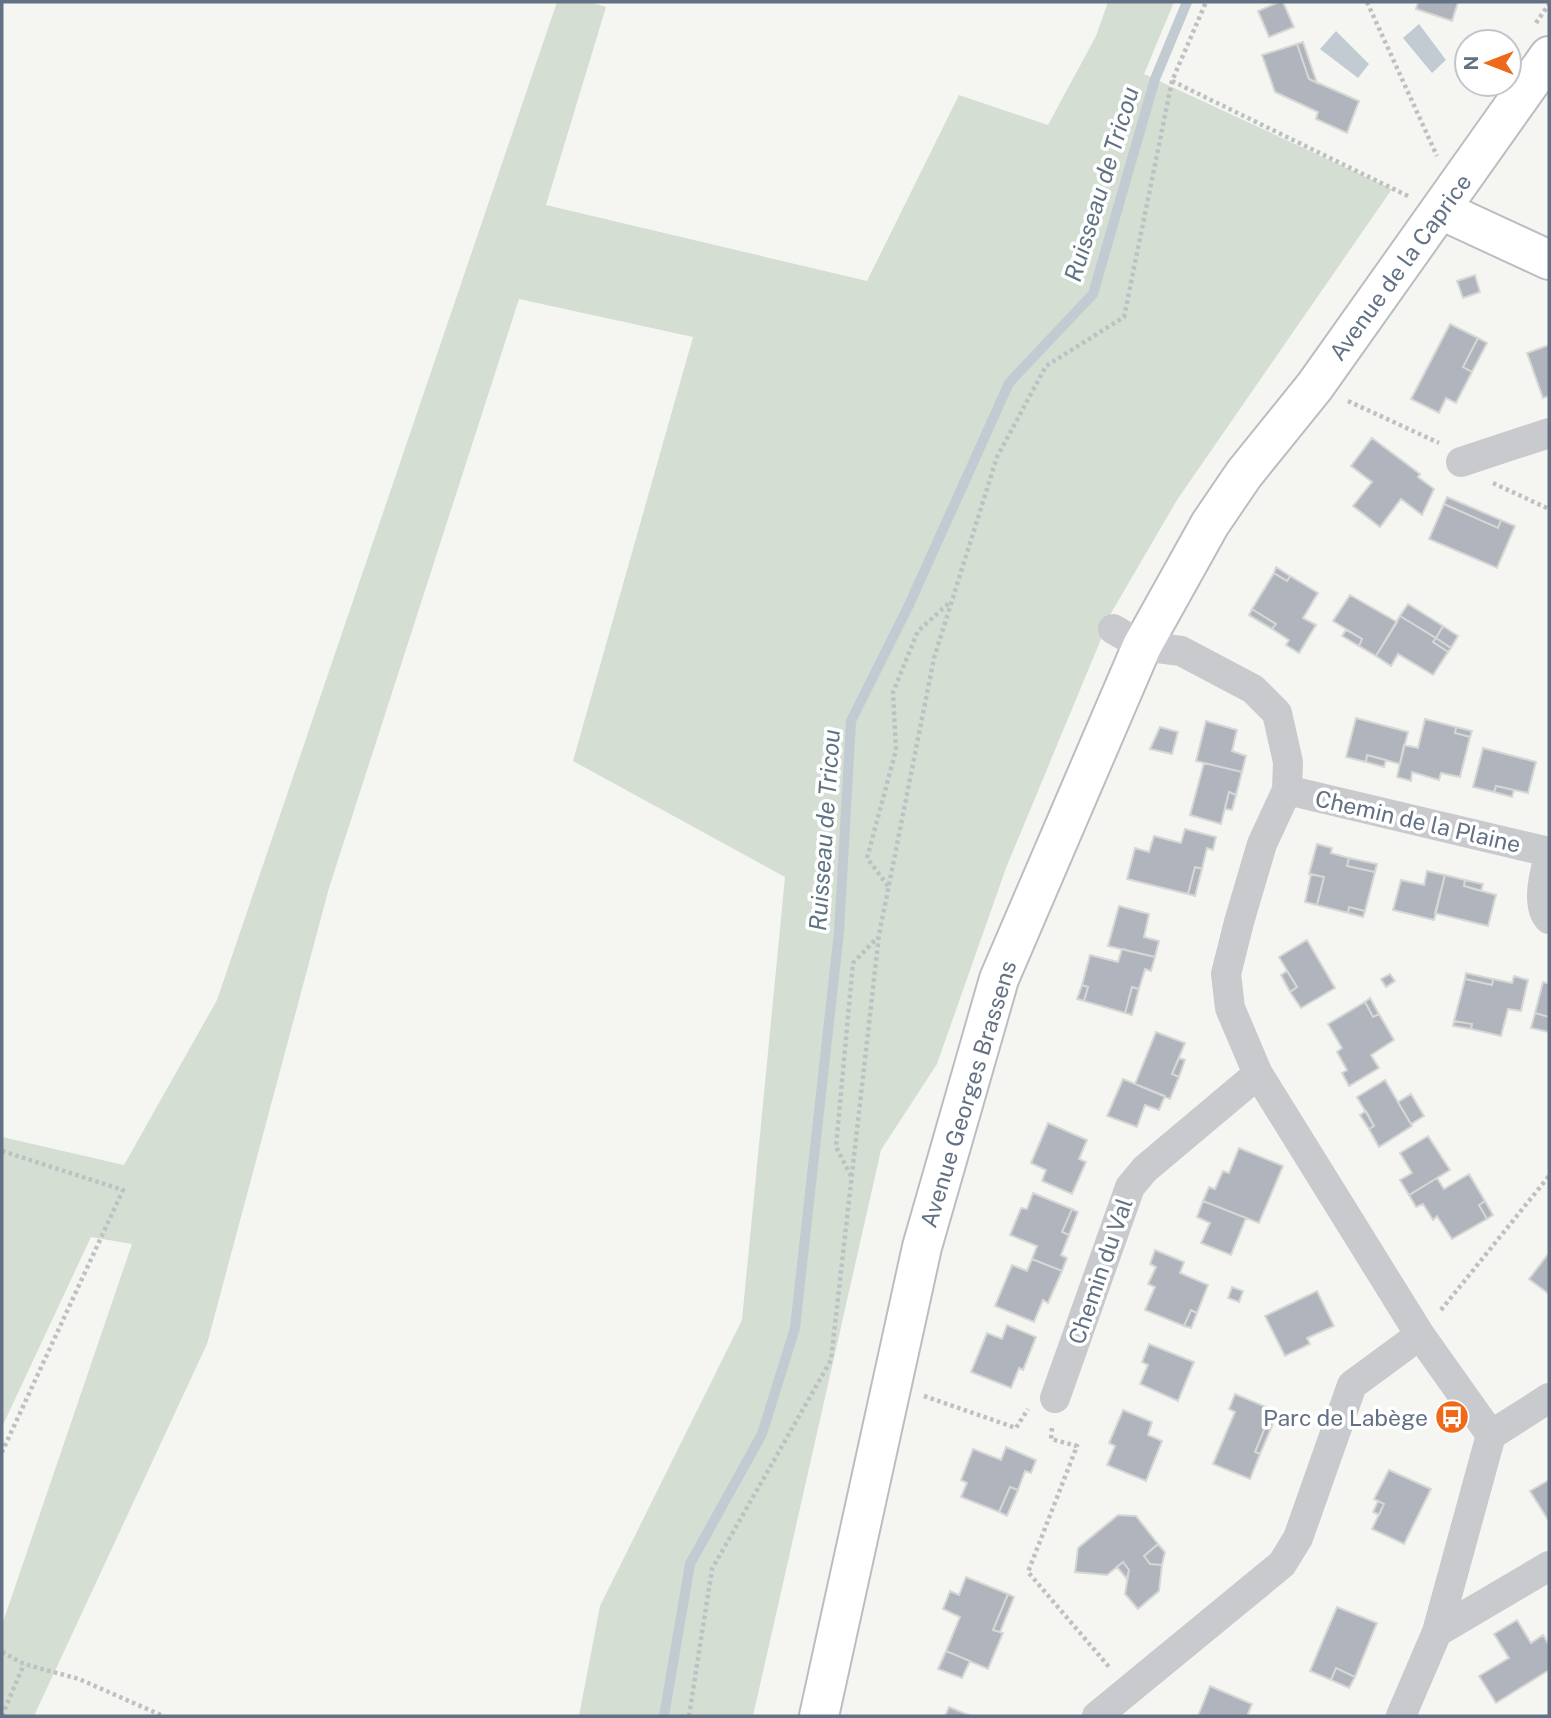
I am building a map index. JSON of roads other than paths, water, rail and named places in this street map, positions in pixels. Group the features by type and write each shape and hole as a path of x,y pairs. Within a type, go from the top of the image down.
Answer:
{"street":[{"name":"Avenue de la Caprice","path":"1244,474 1315,386 1427,204 1549,56"},
{"path":"1427,204 1549,260"},
{"path":"1461,462 1549,433"},
{"name":"Avenue Georges Brassens","path":"819,1716 922,1247 999,979 1127,638 1244,474"},
{"path":"1127,638 1181,651 1253,689 1277,713 1288,762 1287,790 1262,844 1226,974 1230,1008 1258,1074 1420,1335 1492,1434"},
{"name":"Chemin de la Plaine","path":"1287,790 1549,852"},
{"name":"Chemin de la Plaine","path":"1549,858 1542,881 1545,915 1549,919"},
{"name":"Chemin du Val","path":"1055,1398 1130,1187 1145,1169 1258,1074"},
{"path":"1097,1716 1282,1564 1298,1538 1352,1385 1420,1335"},
{"path":"1401,1716 1437,1632 1492,1434 1549,1398"},
{"path":"1437,1632 1549,1566"}],"waterway":[{"name":"Ruisseau de Tricou","path":"664,1716 690,1564 762,1434 795,1328 839,932 851,721 909,605 1009,383 1093,294 1155,79 1187,2"}],"place":[{"name":"Parc de Labège","path":"1452,1417"}]}
